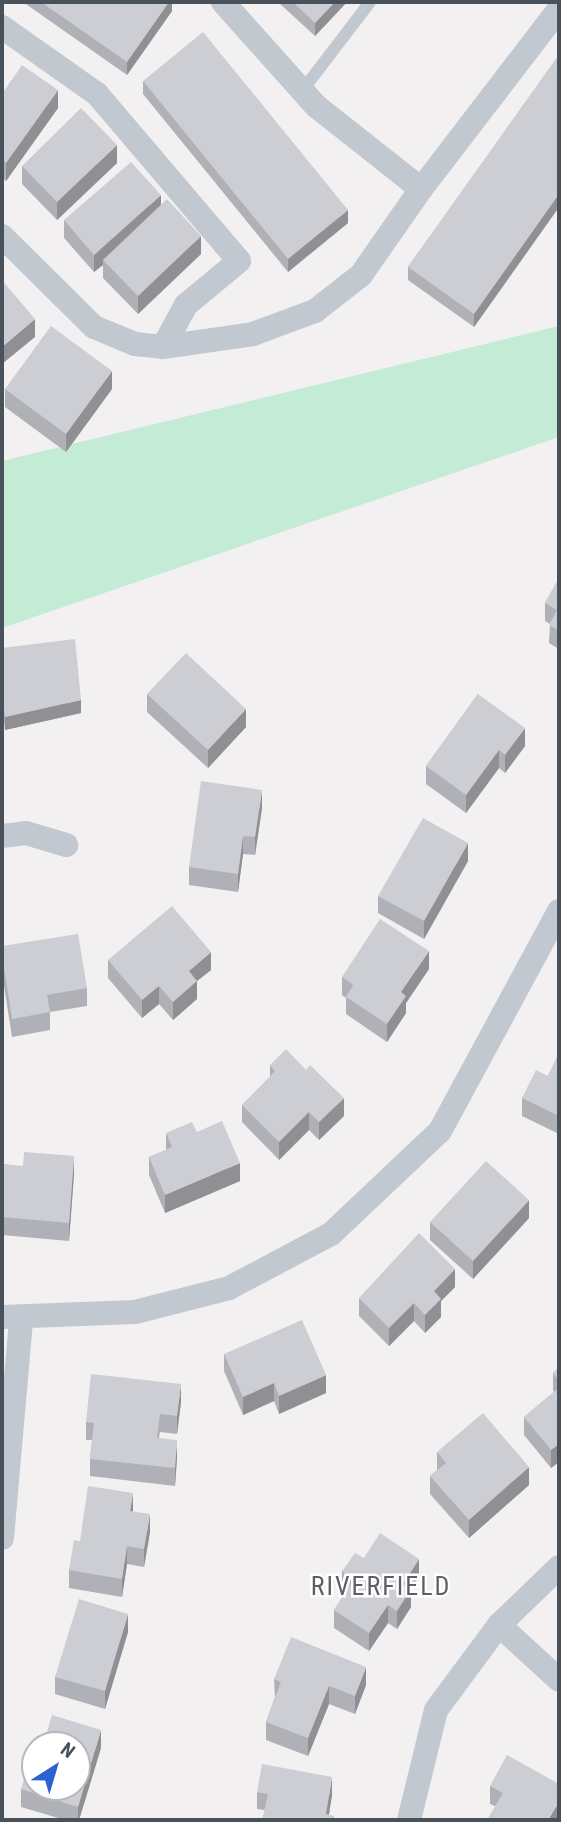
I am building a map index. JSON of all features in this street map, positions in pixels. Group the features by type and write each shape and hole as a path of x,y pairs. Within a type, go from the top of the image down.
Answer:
{"street":[{"path":"223,2 302,90 421,189"},
{"path":"2,236 94,327 135,344 163,347 253,334 315,311 361,275 421,189 559,9"},
{"path":"2,27 97,94 239,261 186,305 163,347"},
{"path":"2,836 26,833 65,845"},
{"path":"2,1538 11,1318 135,1312 229,1288 331,1234 440,1131 559,911"},
{"path":"409,1820 436,1710 499,1625 559,1567"},
{"path":"499,1625 523,1652 559,1679"}],"lane":[{"path":"302,90 370,2"}],"green space":[{"path":"559,326 559,437 2,628 2,461"}],"building":[{"path":"41,2 169,2 127,62"},
{"path":"293,2 335,2 315,23"},
{"path":"203,32 348,210 288,259 143,81"},
{"path":"559,55 559,194 474,314 408,267"},
{"path":"22,65 58,90 6,163 2,160 2,94"},
{"path":"81,108 117,145 57,202 22,166"},
{"path":"131,162 161,195 94,255 64,220"},
{"path":"167,199 201,236 138,296 103,260"},
{"path":"2,280 35,319 2,347"},
{"path":"51,326 112,371 66,434 5,389"},
{"path":"559,578 559,631 549,625 557,610 545,603"},
{"path":"75,639 81,700 5,717 2,648"},
{"path":"186,653 246,709 208,750 147,694"},
{"path":"478,694 525,728 505,755 499,750 466,795 426,766"},
{"path":"201,781 262,790 255,837 243,836 238,874 189,867"},
{"path":"423,818 468,843 424,921 378,896"},
{"path":"172,906 211,952 189,971 197,981 173,1002 159,986 142,1000 108,960"},
{"path":"380,919 429,951 401,992 406,996 387,1024 346,997 353,985 342,977"},
{"path":"78,934 87,988 47,995 50,1012 12,1019 2,946"},
{"path":"286,1049 306,1070 310,1065 344,1098 319,1122 309,1112 279,1142 242,1105 275,1071 270,1065"},
{"path":"559,1053 559,1116 522,1098 536,1070 548,1076"},
{"path":"222,1121 240,1163 165,1195 149,1157 172,1147 166,1133 192,1122 197,1132"},
{"path":"24,1152 74,1156 69,1223 2,1217 2,1164 23,1166"},
{"path":"486,1161 529,1200 473,1261 430,1222"},
{"path":"419,1233 455,1269 434,1291 441,1299 425,1315 414,1303 389,1328 359,1298"},
{"path":"302,1320 326,1375 279,1396 274,1383 243,1397 224,1354"},
{"path":"559,1367 559,1381 553,1373"},
{"path":"91,1374 181,1384 177,1416 160,1414 157,1438 177,1440 175,1468 90,1459 94,1423 86,1422"},
{"path":"559,1388 559,1444 551,1450 524,1417"},
{"path":"483,1413 529,1467 469,1520 430,1476 446,1463 437,1452"},
{"path":"88,1486 133,1493 130,1511 150,1514 144,1549 127,1546 122,1579 69,1570 74,1540 80,1541"},
{"path":"380,1533 419,1559 403,1584 411,1589 397,1611 388,1605 369,1633 334,1610 354,1579 342,1571 355,1553 364,1558"},
{"path":"79,1599 128,1614 105,1691 55,1677"},
{"path":"291,1637 366,1667 355,1696 329,1686 308,1738 266,1722 281,1682 274,1679"},
{"path":"52,1715 101,1730 91,1763 91,1731 47,1731"},
{"path":"507,1755 559,1784 559,1802 548,1820 487,1820 503,1793 490,1786"},
{"path":"262,1764 332,1777 326,1814 334,1816 334,1820 262,1820 268,1794 257,1792"},
{"path":"59,1801 80,1801 78,1807"}],"district":[{"name":"RIVERFIELD","path":"381,1587"}]}
